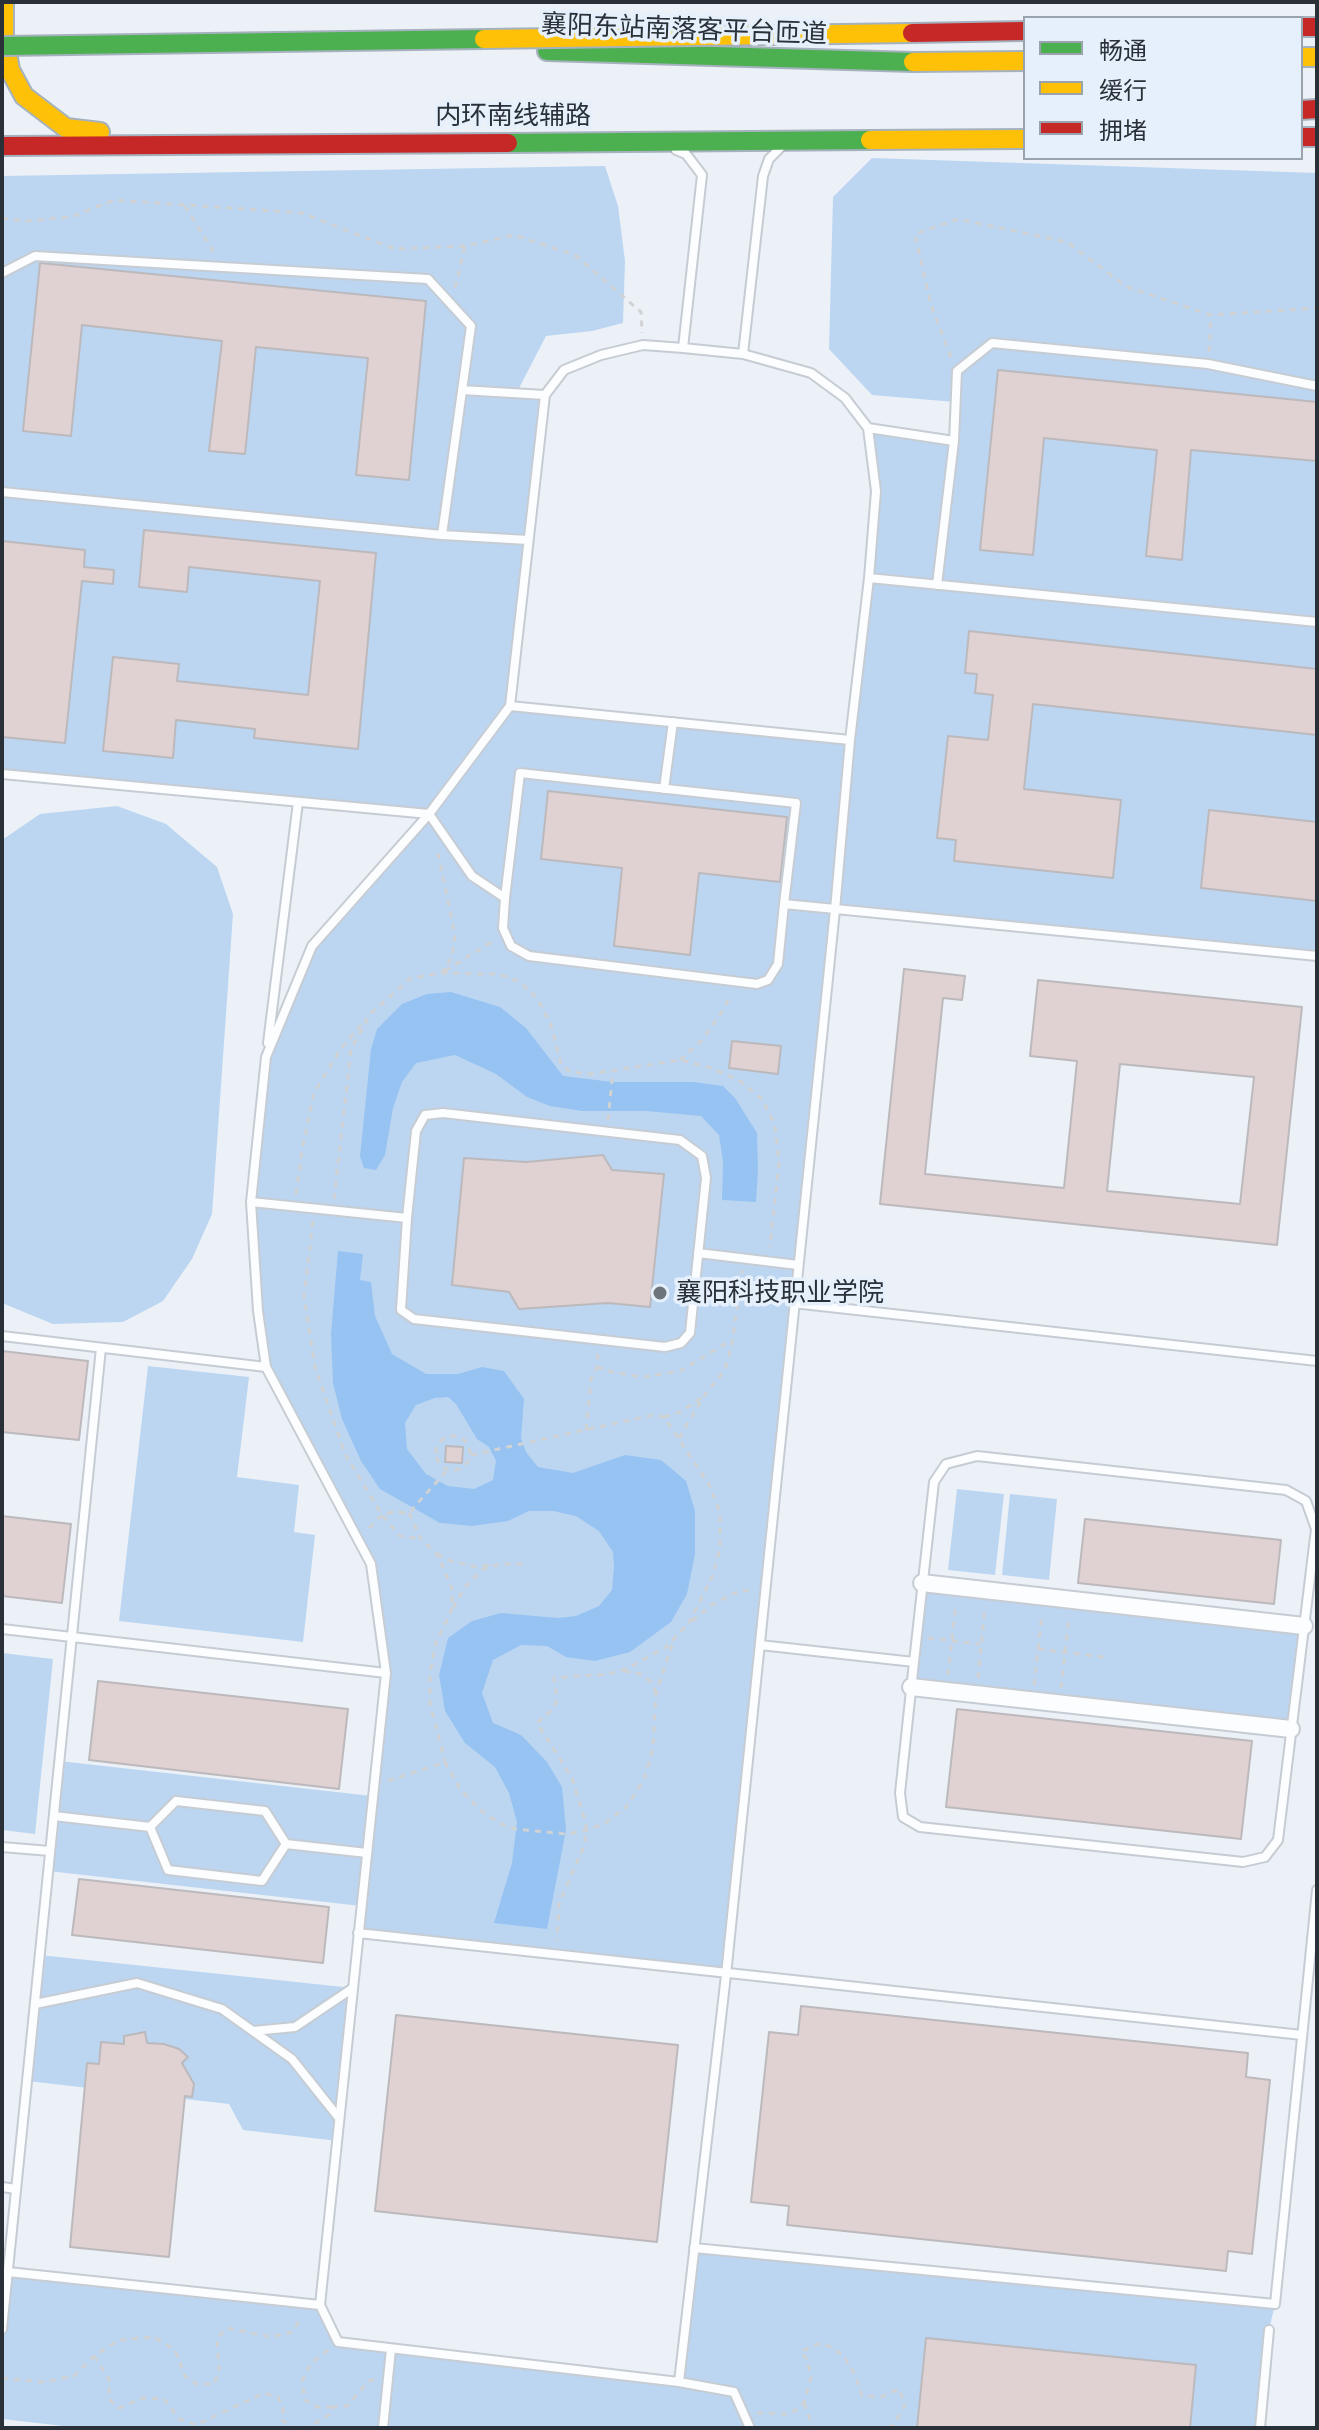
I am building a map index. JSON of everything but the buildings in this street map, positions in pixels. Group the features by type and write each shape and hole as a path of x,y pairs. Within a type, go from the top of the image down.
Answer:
{"main road":[{"path":"4,2 4,35 10,70 24,96 66,128 209,145"},
{"path":"2,46 1023,31"},
{"name":"襄阳东站南落客平台匝道","path":"293,42 875,63 1023,61"},
{"name":"内环南线辅路","path":"2,146 1023,139"}],"street":[{"path":"922,1583 1304,1626"},
{"path":"911,1687 1291,1729"}],"lane":[{"path":"657,141 686,154 702,175 683,348"},
{"path":"743,354 763,176 769,159 787,141"},
{"path":"2,273 35,256 428,279 471,326 442,535"},
{"path":"937,585 954,441 957,371 992,343 1208,364 1317,386"},
{"path":"266,1057 312,946 429,814 510,706 545,395 564,370 601,355 643,345 683,348 743,354 811,373 845,398 868,428 876,491 869,578 850,740 726,1975 679,2382"},
{"path":"462,390 545,395"},
{"path":"868,428 954,441"},
{"path":"2,492 442,535 528,540"},
{"path":"869,578 1317,622"},
{"path":"510,706 850,740"},
{"path":"664,789 673,722"},
{"path":"520,773 796,803 778,964 768,980 757,984 529,956 511,946 503,928 505,898 520,773"},
{"path":"2,774 429,814"},
{"path":"298,802 251,1202 258,1311 266,1367 371,1564 386,1673 320,2305 338,2342 679,2382 734,2392 750,2428"},
{"path":"429,814 472,876 505,898"},
{"path":"784,904 1317,956"},
{"path":"443,1113 680,1140 702,1156 706,1178 690,1333 681,1343 665,1347 414,1319 401,1310 407,1218 416,1131 425,1115 443,1113"},
{"path":"251,1202 407,1218"},
{"path":"698,1253 798,1265"},
{"path":"793,1303 1317,1361"},
{"path":"2,1336 266,1367"},
{"path":"2,2329 101,1348"},
{"path":"977,1456 1286,1490 1306,1501 1316,1529 1278,1840 1265,1857 1243,1862 920,1827 903,1817 900,1793 922,1583 934,1482 946,1464 977,1456"},
{"path":"2,1629 386,1673"},
{"path":"760,1645 914,1662"},
{"path":"150,1827 176,1801 265,1811 286,1844"},
{"path":"54,1816 150,1827"},
{"path":"150,1827 168,1870 262,1881 286,1844"},
{"path":"286,1844 367,1853"},
{"path":"2,1847 50,1851"},
{"path":"694,2248 1275,2304 1317,1890"},
{"path":"358,1933 1302,2035"},
{"path":"35,2004 137,1983 222,2009 292,2059 339,2118"},
{"path":"253,2031 295,2027 353,1988"},
{"path":"2,2187 16,2189"},
{"path":"8,2272 320,2305"},
{"path":"1260,2428 1269,2330"},
{"path":"383,2428 391,2349"}],"path":[{"path":"2,218 25,221 71,217 114,200 302,213 395,249 465,246 514,235 575,255 641,312 643,345"},
{"path":"185,206 223,267"},
{"path":"957,371 931,305 915,234 958,219 1067,242 1127,287 1211,315 1317,308"},
{"path":"451,304 465,246"},
{"path":"1208,364 1211,315"},
{"path":"436,845 455,935 452,957 441,973"},
{"path":"441,973 506,933"},
{"path":"295,1206 314,1093 340,1050 371,1013 411,978 441,973 499,974 520,982 537,998 551,1025 561,1064 570,1072 590,1074 680,1060 739,1080 763,1100 775,1126 779,1163 769,1261"},
{"path":"680,1060 703,1039 725,1007 735,981"},
{"path":"333,1210 351,1049 371,1013"},
{"path":"609,1114 613,1071"},
{"path":"314,1208 304,1296 315,1367 345,1454 382,1515 400,1536 421,1539"},
{"path":"679,1438 704,1396 725,1370 744,1258"},
{"path":"586,1430 599,1339"},
{"path":"597,1367 643,1377 680,1371 732,1340"},
{"path":"471,1455 653,1415 664,1417 680,1412 704,1396"},
{"path":"664,1417 710,1486 720,1513 720,1548 713,1575 689,1623"},
{"path":"358,1540 382,1515 410,1512 447,1470 463,1468 471,1455 464,1439 447,1437 438,1445 436,1457 447,1470"},
{"path":"410,1512 421,1539 437,1554 451,1561 477,1567 524,1564"},
{"path":"437,1554 453,1591 451,1612"},
{"path":"500,1564 483,1569 465,1587 451,1612 436,1642 430,1674 430,1703 445,1762 460,1789 480,1810 501,1824 516,1829 566,1834 605,1823 626,1807 644,1780 653,1748 656,1693 674,1639"},
{"path":"556,1955 559,1904 585,1844 585,1831 572,1778 537,1723 553,1709 557,1699 554,1678 620,1671 666,1647 713,1604 739,1591 765,1588"},
{"path":"946,1691 958,1588"},
{"path":"976,1694 986,1591"},
{"path":"1032,1700 1043,1597"},
{"path":"1060,1703 1071,1600"},
{"path":"916,1636 981,1644"},
{"path":"1038,1649 1104,1657"},
{"path":"620,1671 640,1674 651,1682 656,1693"},
{"path":"374,1786 445,1762"},
{"path":"2,2378 44,2382 74,2376 94,2356 119,2340 154,2337 175,2350 185,2376 196,2384 214,2384 219,2372 217,2338 227,2328 271,2337 292,2332 300,2323 306,2303"},
{"path":"338,2342 311,2363 302,2381 305,2400 317,2407 347,2406 369,2381 388,2378"},
{"path":"813,2428 804,2403 811,2377 807,2359 801,2352 817,2344 829,2346 843,2355 855,2375 862,2396 881,2397 899,2389 905,2405 889,2428"},
{"path":"94,2356 109,2379 109,2399 119,2408 143,2398 164,2399 179,2419 196,2425 264,2393 278,2397 283,2408 283,2421 295,2428 309,2427 329,2415 334,2407"},
{"path":"742,2409 762,2414 790,2414 804,2403"}],"shaded area":[{"path":"872,158 1317,173 1317,956 835,910 726,1975 358,1933 361,1906 48,1871 59,1761 372,1796 386,1673 371,1564 266,1367 251,1202 266,1057 312,946 428,815 2,774 2,176 605,166 618,206 625,261 623,323 592,331 546,336 517,392 545,395 510,706 849,740 876,491 868,428 953,440 955,402 872,395 829,349 833,197"},
{"path":"117,806 166,824 217,867 233,914 212,1214 192,1259 163,1301 123,1322 53,1324 2,1303 2,840 40,814"},
{"path":"148,1366 249,1377 237,1477 299,1485 294,1532 315,1535 303,1642 119,1621"},
{"path":"957,1489 1004,1494 995,1575 948,1570"},
{"path":"1010,1494 1057,1499 1049,1580 1002,1575"},
{"path":"922,1583 1304,1626 1291,1729 911,1687"},
{"path":"2,1653 53,1659 35,1834 2,1830"},
{"path":"40,1955 353,1988 338,2141 243,2130 229,2104 27,2081"},
{"path":"694,2248 1275,2304 1269,2330 1260,2428 81,2428 2,2419 2,2329 8,2272 320,2305 338,2343 679,2382"}],"water":[{"path":"451,992 500,1007 526,1028 563,1076 613,1082 694,1082 723,1086 735,1098 757,1133 756,1202 722,1200 723,1162 719,1135 701,1116 646,1111 582,1111 550,1106 527,1097 496,1074 455,1055 416,1063 402,1082 393,1108 385,1155 376,1170 364,1168 360,1156 371,1049 377,1029 402,1004 427,994"},
{"path":"338,1251 363,1254 360,1280 371,1282 375,1316 392,1354 426,1374 458,1374 482,1367 504,1371 524,1399 521,1438 526,1452 538,1467 573,1473 625,1455 661,1460 686,1481 695,1511 695,1554 687,1594 671,1622 630,1652 595,1661 566,1657 547,1646 521,1645 493,1660 482,1693 493,1723 521,1735 547,1762 562,1787 566,1830 547,1929 494,1923 512,1863 517,1822 509,1793 495,1767 465,1743 445,1711 439,1675 448,1638 472,1621 501,1613 558,1618 576,1616 599,1606 612,1590 613,1552 599,1531 576,1516 553,1511 529,1511 508,1521 472,1526 440,1523 380,1489 361,1461 342,1419 333,1383 331,1334","holes":["448,1397 456,1404 477,1439 489,1447 496,1461 493,1480 474,1489 448,1486 426,1474 407,1449 405,1423 416,1405"]}],"traffic: fast":[{"path":"2,46 484,39"},
{"path":"547,51 913,62"},
{"path":"508,143 870,140"}],"traffic: slow":[{"path":"4,2 4,35 10,70 24,96 66,128 100,132"},
{"path":"484,39 912,33"},
{"path":"1303,57 1317,57"},
{"path":"913,62 1023,61"},
{"path":"870,140 1023,139"}],"traffic: jam":[{"path":"1303,27 1317,27"},
{"path":"912,33 1023,31"},
{"path":"1303,110 1317,109"},
{"path":"1303,137 1317,137"},
{"path":"2,146 508,143"}],"place":[{"name":"襄阳科技职业学院","path":"660,1293"}]}
